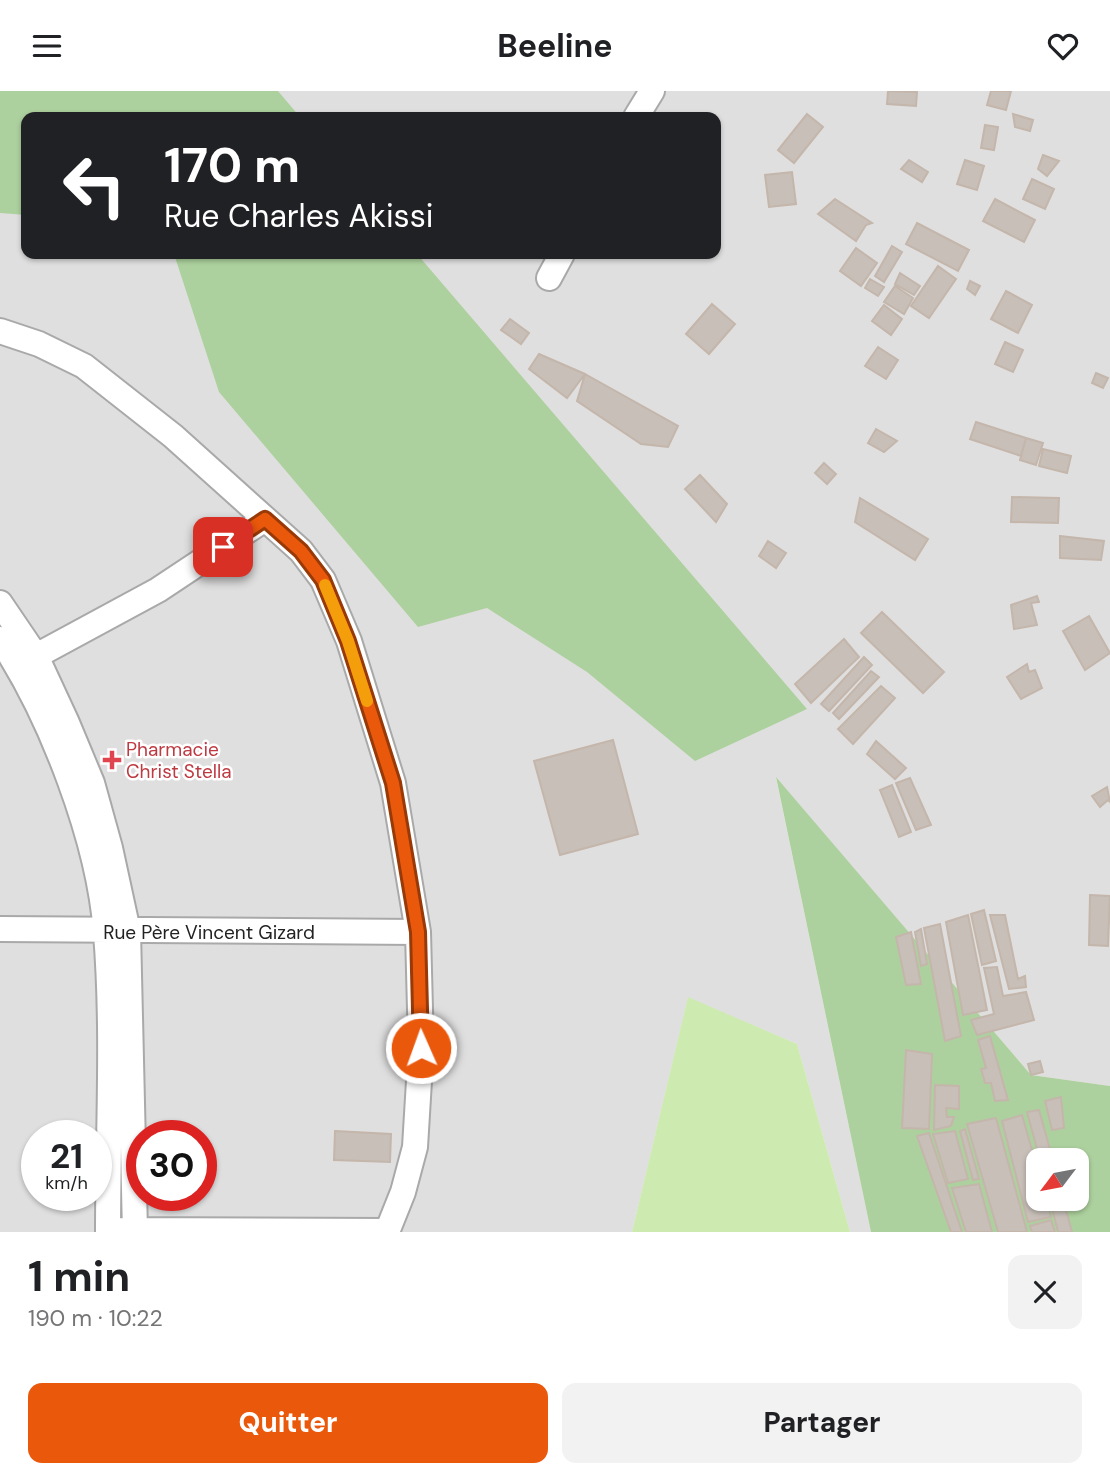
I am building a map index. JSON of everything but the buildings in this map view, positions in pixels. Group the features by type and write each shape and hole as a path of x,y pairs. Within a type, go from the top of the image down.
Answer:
{"street":[{"path":"639,112 652,91"},
{"path":"549,278 559,259"},
{"path":"0,331 39,344 83,366 173,436 301,551 323,580 348,641 393,783 418,932 421,1048 415,1147 403,1192 387,1232 107,1232 117,931 61,759 17,665 0,639"},
{"path":"36,656 158,590 265,519"},
{"path":"0,604 36,656 92,782 117,931 135,1231"},
{"name":"Rue Père Vincent Gizard","path":"0,929 418,932"}],"shaded area":[{"path":"0,91 1110,91 1110,1086 1031,1075 776,778 871,1232 850,1232 797,1044 688,998 632,1232 0,1232"}],"green space":[{"path":"0,91 278,91 296,112 21,112 21,215 0,213"},
{"path":"176,259 421,259 807,709 695,761 587,672 487,608 418,627 219,392"},
{"path":"776,777 1031,1075 1110,1086 1110,1232 871,1232"},
{"path":"688,997 797,1044 850,1232 632,1232"}],"slow traffic":[{"path":"325,585 348,641 367,701"}],"place":[{"name":"Pharmacie Christ Stella","path":"112,760"}],"route":[{"path":"223,547 265,519 301,551 323,580 348,641 393,783 418,932 421,1048"}]}
